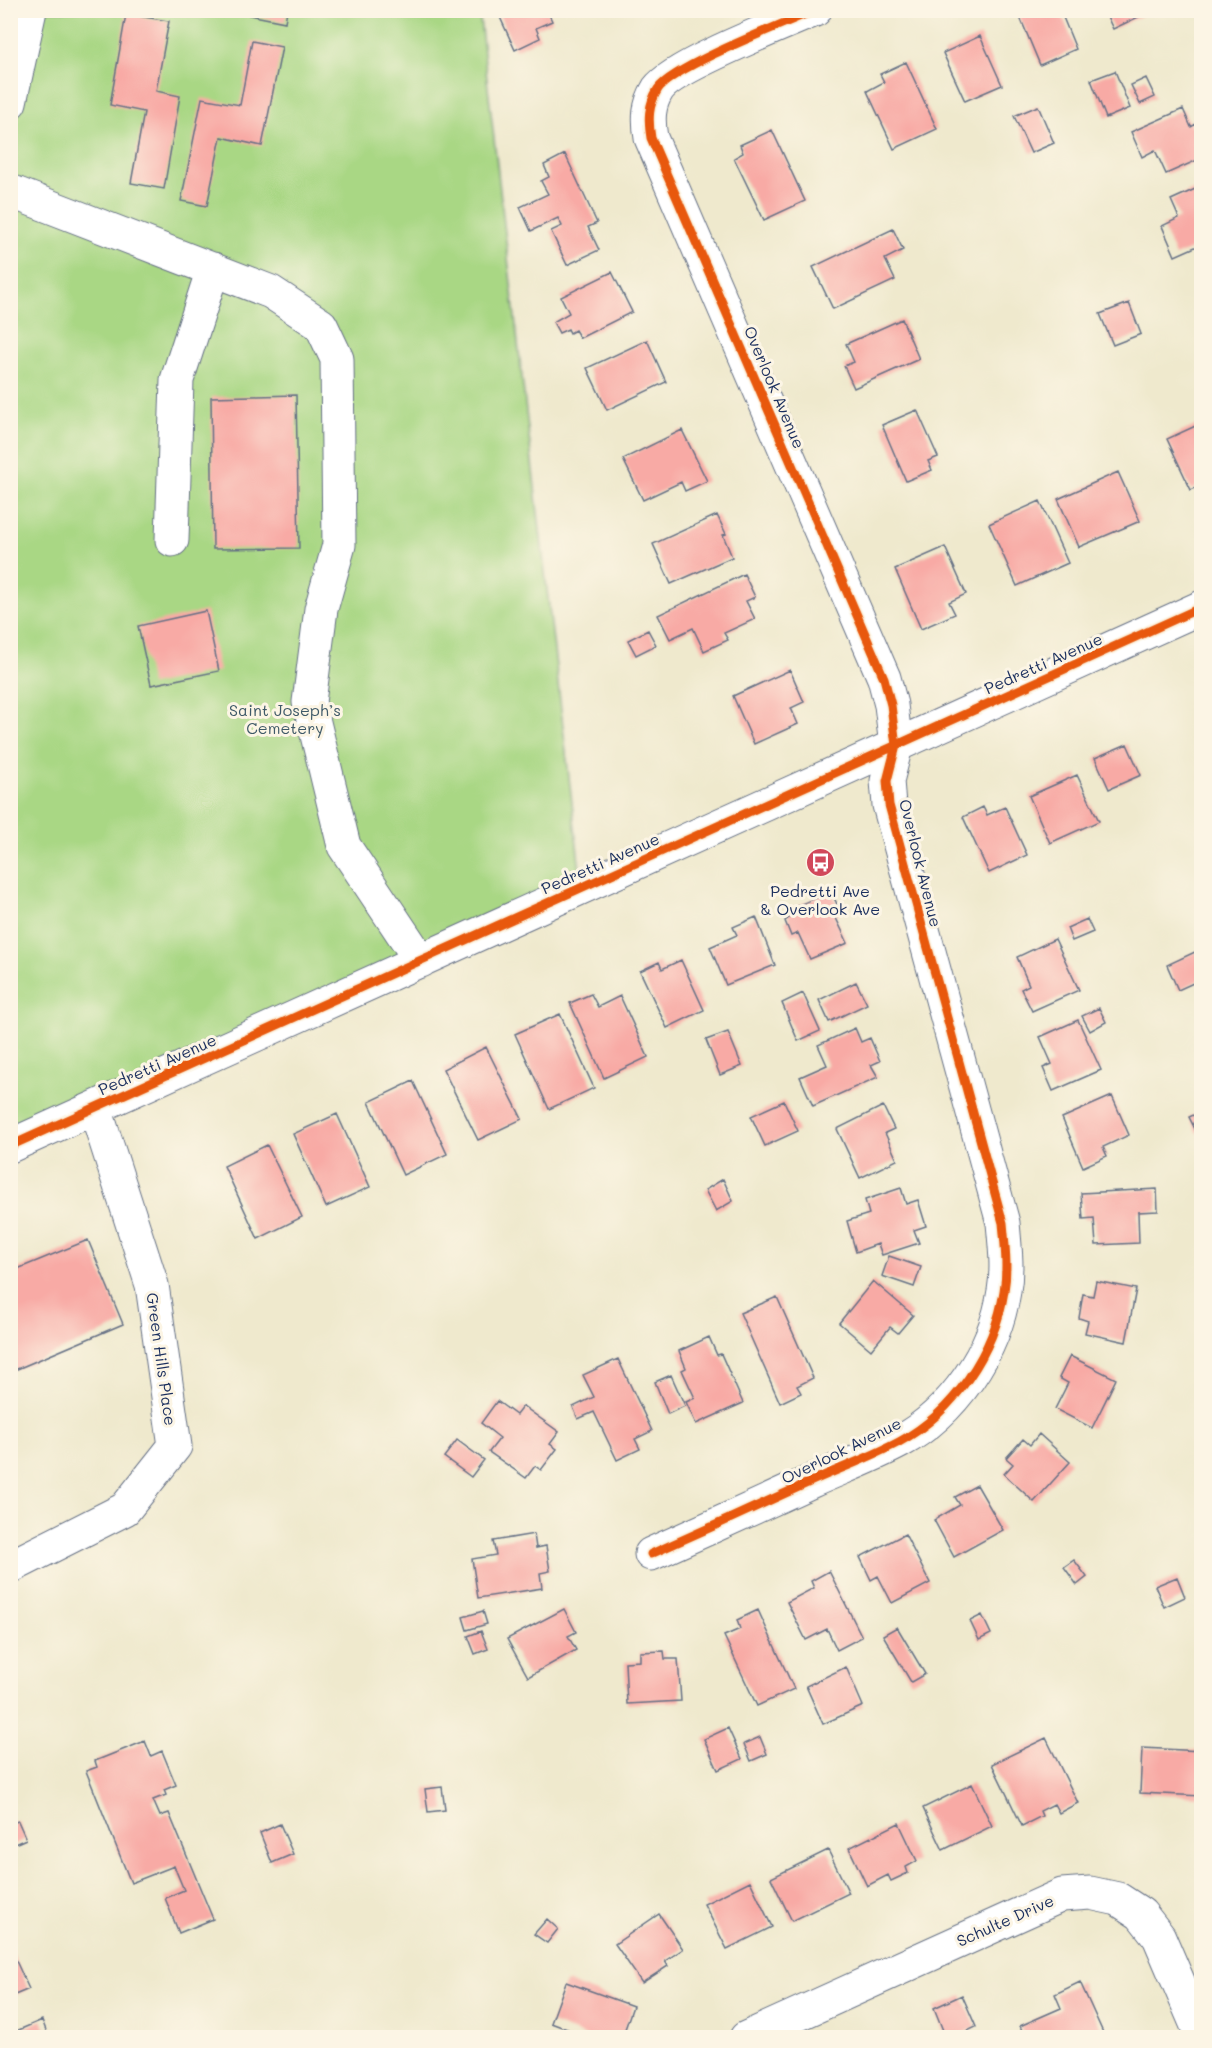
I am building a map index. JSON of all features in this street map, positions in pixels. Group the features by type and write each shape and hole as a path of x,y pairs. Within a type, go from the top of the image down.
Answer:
{"street":[{"path":"10,102 30,10"},
{"name":"Overlook Avenue","path":"651,1554 900,1441 942,1411 964,1385 983,1356 996,1324 1004,1291 1006,1257 1003,1223 889,805 887,781 896,746 891,705 884,678 651,138 648,121 651,103 659,87 680,70 815,10"},
{"path":"10,190 271,292 321,325 337,359 339,545 321,609 309,702 344,846 421,961"},
{"path":"172,540 177,380 213,269"},
{"name":"Pedretti Avenue","path":"10,1146 1202,607"},
{"name":"Green Hills Place","path":"10,1568 125,1509 175,1446 152,1285 95,1108"},
{"name":"Schulte Drive","path":"746,2037 1062,1895 1090,1893 1118,1899 1141,1914 1159,1937 1202,2037"}],"green space":[{"name":"Saint Joseph’s Cemetery","path":"10,11 479,11 582,888 10,1146"}],"building":[{"path":"250,10 287,10 285,22 249,15"},
{"path":"506,10 547,10 552,21 536,28 540,38 515,50 499,15"},
{"path":"1017,10 1060,10 1076,49 1040,65"},
{"path":"1104,10 1153,10 1113,29"},
{"path":"126,14 169,21 156,91 180,96 164,189 131,183 144,112 110,105"},
{"path":"980,36 1002,85 965,101 943,53"},
{"path":"252,41 282,47 262,146 221,137 207,206 181,201 202,98 240,105"},
{"path":"906,62 937,129 894,149 867,91 884,82 880,74"},
{"path":"1115,71 1130,108 1106,118 1091,80"},
{"path":"1146,78 1155,97 1140,104 1131,85"},
{"path":"1038,106 1054,143 1031,153 1014,116"},
{"path":"1183,109 1191,127 1196,124 1202,135 1202,140 1199,142 1202,158 1166,174 1155,150 1142,157 1131,132"},
{"path":"772,130 805,201 764,220 734,158 743,153 740,145"},
{"path":"565,154 597,223 588,227 599,250 567,265 551,231 562,226 558,218 531,231 520,207 548,194 541,181 549,177 544,165"},
{"path":"1202,186 1202,244 1175,256 1162,226 1179,218 1171,200"},
{"path":"893,229 903,250 885,259 895,280 833,309 813,267"},
{"path":"612,272 632,312 580,338 575,330 570,333 568,329 559,333 553,322 569,313 561,297"},
{"path":"1129,303 1141,334 1113,345 1100,314"},
{"path":"902,319 919,359 854,388 844,366 854,362 846,344"},
{"path":"647,340 666,382 607,410 587,368"},
{"path":"296,395 299,548 213,549 211,397"},
{"path":"917,410 938,457 928,461 932,470 906,481 882,425"},
{"path":"1202,423 1202,485 1191,490 1167,439"},
{"path":"682,430 707,481 685,491 681,482 643,500 623,459"},
{"path":"1118,472 1140,521 1079,547 1058,499"},
{"path":"1040,501 1068,563 1017,586 989,524"},
{"path":"717,515 726,534 723,535 732,557 671,584 653,544"},
{"path":"945,547 966,594 949,602 955,614 921,629 895,569"},
{"path":"744,574 755,597 746,601 755,619 724,633 728,640 704,651 693,628 670,639 658,615"},
{"path":"206,611 219,671 151,685 138,626"},
{"path":"648,630 656,645 636,655 628,640"},
{"path":"790,670 804,702 791,708 798,724 754,744 733,696"},
{"path":"1127,744 1141,775 1109,789 1095,758"},
{"path":"1077,775 1099,821 1050,843 1029,796"},
{"path":"983,807 987,815 1005,807 1027,855 989,873 963,817"},
{"path":"831,891 841,913 835,916 848,943 810,959 798,933 791,936 785,921 789,918 786,911"},
{"path":"756,917 775,965 726,985 710,947 737,935 733,927"},
{"path":"1087,919 1093,932 1072,941 1067,928"},
{"path":"1055,939 1079,990 1032,1011 1021,989 1029,985 1017,957"},
{"path":"1197,951 1202,962 1202,979 1178,990 1167,965"},
{"path":"681,960 704,1010 667,1028 640,971 659,962 662,969"},
{"path":"856,982 867,1004 829,1022 819,1000"},
{"path":"803,993 820,1031 798,1041 782,1003"},
{"path":"591,994 598,1007 620,996 648,1057 604,1078 570,1003"},
{"path":"1099,1008 1106,1022 1090,1031 1082,1016"},
{"path":"560,1014 594,1088 549,1109 515,1034"},
{"path":"1078,1020 1101,1070 1053,1091 1043,1068 1052,1064 1040,1037"},
{"path":"855,1028 861,1042 870,1038 880,1061 871,1065 878,1077 813,1106 800,1077 827,1065 818,1045"},
{"path":"728,1032 742,1066 720,1075 706,1040"},
{"path":"486,1047 522,1119 478,1140 443,1069"},
{"path":"413,1081 447,1154 403,1175 369,1102"},
{"path":"1112,1096 1129,1135 1103,1147 1107,1156 1083,1167 1062,1118"},
{"path":"784,1101 798,1131 765,1146 751,1116"},
{"path":"883,1106 894,1129 885,1133 897,1160 860,1178 837,1129"},
{"path":"1202,1111 1202,1131 1197,1133 1189,1117"},
{"path":"337,1114 370,1187 326,1207 293,1134"},
{"path":"267,1145 302,1217 258,1239 224,1166"},
{"path":"723,1179 733,1201 716,1211 705,1190"},
{"path":"901,1188 906,1204 918,1200 926,1226 914,1230 919,1243 882,1255 878,1244 856,1252 847,1221 869,1214 865,1200"},
{"path":"1157,1189 1158,1211 1138,1212 1139,1243 1096,1245 1094,1218 1083,1219 1081,1193"},
{"path":"88,1240 123,1324 10,1372 10,1272"},
{"path":"889,1256 921,1267 914,1287 882,1276"},
{"path":"873,1281 913,1315 898,1333 890,1327 871,1350 839,1323"},
{"path":"1096,1281 1136,1289 1126,1342 1085,1333 1088,1321 1079,1318 1083,1294 1093,1296"},
{"path":"777,1297 813,1378 797,1386 801,1393 780,1403 740,1313"},
{"path":"709,1337 717,1355 721,1354 743,1403 696,1424 686,1402 695,1398 682,1370 686,1368 679,1351"},
{"path":"1070,1356 1116,1379 1092,1428 1055,1409 1068,1383 1059,1378"},
{"path":"618,1359 652,1431 635,1439 640,1449 617,1460 594,1412 578,1419 573,1407 594,1397 583,1375"},
{"path":"671,1375 685,1406 668,1414 655,1382"},
{"path":"497,1401 516,1415 523,1406 559,1432 550,1444 557,1449 541,1470 535,1466 526,1478 489,1452 500,1438 481,1423"},
{"path":"1039,1434 1070,1462 1034,1502 1004,1474 1013,1464 1006,1458 1023,1439 1030,1445"},
{"path":"457,1440 484,1460 471,1477 444,1457"},
{"path":"977,1485 1003,1530 954,1557 934,1520 960,1505 955,1497"},
{"path":"534,1534 536,1548 546,1546 550,1571 540,1573 542,1588 478,1598 472,1559 496,1555 493,1541"},
{"path":"905,1534 930,1583 892,1603 878,1576 871,1580 860,1557"},
{"path":"1074,1560 1087,1577 1077,1585 1064,1567"},
{"path":"829,1571 862,1637 837,1650 827,1629 806,1640 787,1602 814,1588 811,1581"},
{"path":"1177,1577 1185,1597 1164,1607 1155,1586"},
{"path":"564,1609 576,1632 568,1636 576,1650 528,1677 507,1639"},
{"path":"758,1610 794,1689 757,1706 724,1636 740,1629 737,1620"},
{"path":"483,1611 487,1624 467,1630 463,1617"},
{"path":"982,1615 991,1634 979,1640 970,1621"},
{"path":"897,1627 925,1674 911,1682 883,1635"},
{"path":"481,1631 488,1649 475,1654 468,1636"},
{"path":"664,1651 665,1659 678,1659 681,1701 627,1704 625,1662 640,1661 640,1652"},
{"path":"846,1667 863,1706 823,1724 806,1686"},
{"path":"728,1728 742,1759 718,1770 704,1739"},
{"path":"760,1737 767,1754 751,1761 744,1744"},
{"path":"1046,1738 1078,1803 1059,1813 1054,1804 1040,1811 1042,1816 1022,1826 992,1764"},
{"path":"145,1741 151,1756 162,1751 176,1785 164,1790 166,1795 153,1800 160,1816 169,1813 213,1919 179,1933 165,1898 184,1890 174,1866 131,1883 86,1771 97,1767 95,1761"},
{"path":"1142,1748 1202,1751 1202,1796 1140,1793"},
{"path":"972,1784 992,1826 943,1850 923,1808"},
{"path":"442,1787 445,1810 428,1812 425,1789"},
{"path":"18,1821 26,1839 10,1846 10,1824"},
{"path":"899,1823 917,1861 906,1867 908,1873 891,1881 888,1875 867,1886 849,1848"},
{"path":"280,1824 293,1854 272,1863 260,1833"},
{"path":"828,1850 849,1893 792,1921 771,1878"},
{"path":"750,1881 772,1927 727,1949 704,1904"},
{"path":"659,1914 683,1949 665,1961 668,1966 642,1983 615,1944"},
{"path":"547,1919 558,1929 547,1943 534,1934"},
{"path":"10,1948 29,1989 10,1997"},
{"path":"566,1982 633,2006 622,2038 591,2038 551,2023"},
{"path":"1080,1982 1105,2037 1025,2038 1020,2026 1061,2008 1055,1994"},
{"path":"962,1995 976,2027 953,2038 946,2038 934,2008"},
{"path":"42,2020 49,2038 10,2038 10,2025 14,2032"}],"cycle path":[{"path":"651,1554 878,1453 919,1430 954,1398 981,1358 999,1314 1005,1282 1006,1257 1003,1223 889,805 887,781 896,746 891,705 884,678 651,138 649,119 652,101 658,89 668,80 706,58 815,10"},
{"path":"10,1146 1202,607"}],"place":[{"name":"Pedretti Ave & Overlook Ave","path":"820,862"}]}
